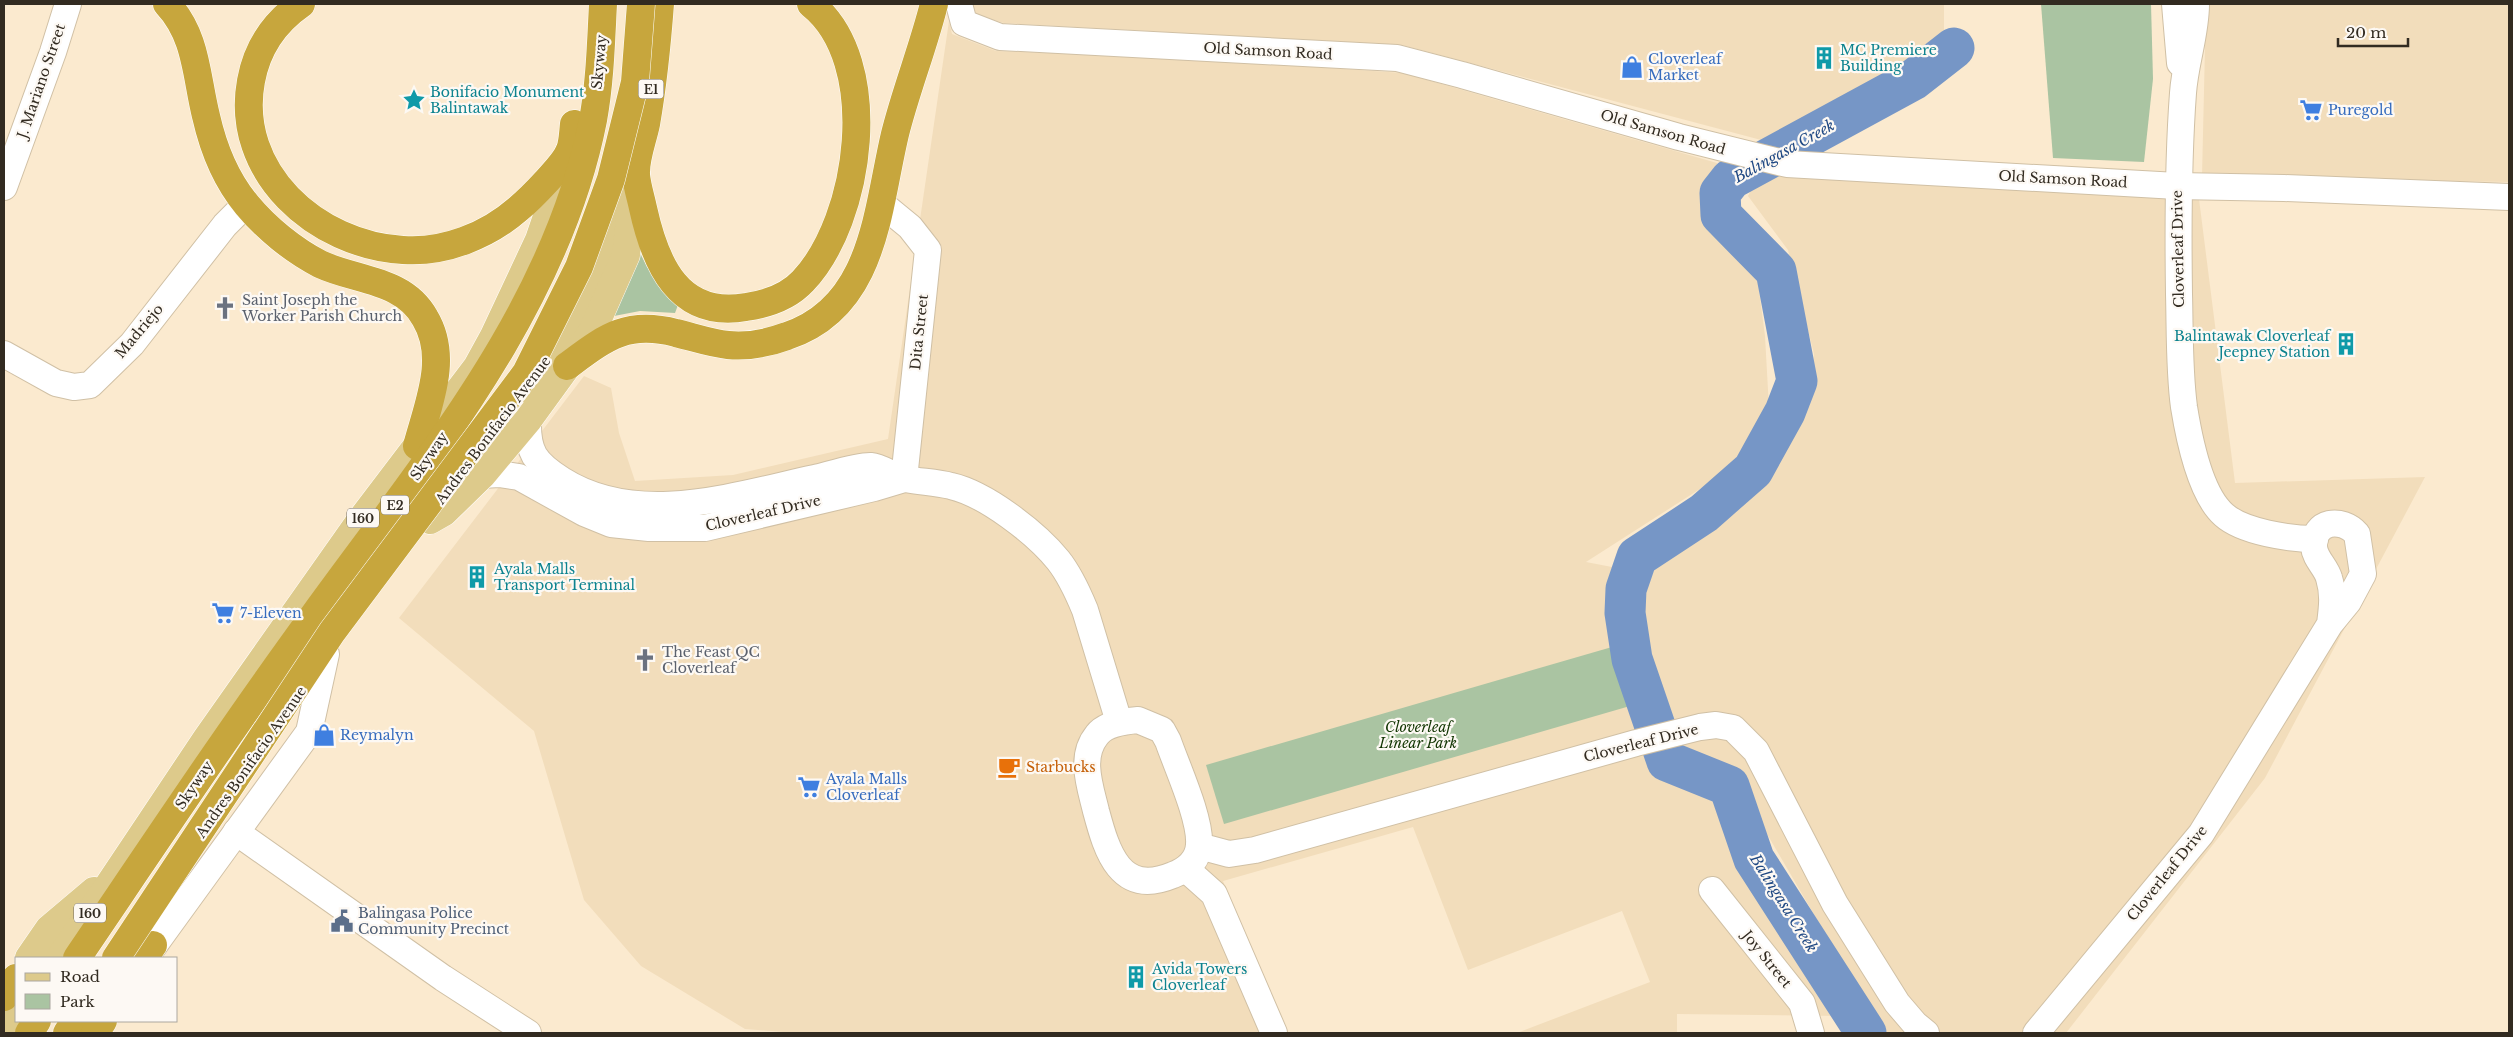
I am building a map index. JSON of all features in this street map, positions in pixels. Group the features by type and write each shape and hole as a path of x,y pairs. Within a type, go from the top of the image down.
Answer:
{"highway":[{"path":"167,4 181,21 193,48 206,117 218,154 232,183 246,204 270,229 308,257 330,268 386,285 401,292 416,304 425,318 434,337 437,356 435,378 417,446"},
{"path":"302,4 279,22 263,45 252,75 249,117 255,148 272,181 293,205 328,228 363,243 402,250 420,250 461,242 477,236 509,217 542,186 570,151 583,76 591,4"},
{"name":"Skyway","path":"78,957 218,748 411,483 499,353 551,254 578,177 593,120 599,76 603,4"},
{"name":"Skyway","path":"116,957 332,632 526,373 579,267 611,179 635,82 641,4"},
{"name":"E1","path":"636,174 656,58 660,4"},
{"path":"636,174 654,250 669,278 687,297 715,307 741,308 780,297 803,281 830,242 845,202 852,165 856,114 849,68 843,48 825,18 811,4"},
{"path":"568,364 610,338 636,328 660,329 734,345 779,339 810,326 836,306 857,277 871,243 882,204 900,114 934,4"},
{"path":"4,997 15,980"},
{"path":"29,1033 36,1022"},
{"path":"68,1033 75,1022"},
{"path":"95,1033 102,1022"}],"main road":[{"name":"160","path":"61,957 207,738 360,521 477,367 494,336 548,219 570,151"},
{"name":"Andres Bonifacio Avenue","path":"116,957 130,931 224,803 326,654 430,520 437,501 536,379 570,320 607,243 636,174"},
{"name":"Andres Bonifacio Avenue","path":"430,520 444,512 482,475 528,420 592,332 626,255 636,174"},
{"path":"536,379 568,364 570,320"},
{"path":"30,957 49,929 121,867"},
{"path":"6,1033 15,988"},
{"path":"14,1033 20,1022"}],"street":[{"name":"J. Mariano Street","path":"4,187 54,52 68,4"},
{"name":"Old Samson Road","path":"959,4 964,22 1000,37 1397,58 1726,150 1787,164 2177,186 2284,188 2509,197"},
{"name":"Cloverleaf Drive","path":"2175,4 2183,90"},
{"name":"Cloverleaf Drive","path":"2196,4 2196,26 2183,90 2177,186 2184,406 2199,470 2211,496 2224,515 2240,524 2294,539 2316,548 2329,577 2333,599 2330,624"},
{"name":"Madriejo","path":"4,354 56,383 74,387 90,384 132,344 225,224 246,204"},
{"name":"Dita Street","path":"882,204 910,227 928,250 904,479"},
{"name":"Cloverleaf Drive","path":"528,420 530,450 547,471 573,487 607,501 653,505 699,502 870,466 904,479 952,486 979,498 1034,536 1058,561 1078,592 1119,722"},
{"name":"Cloverleaf Drive","path":"482,475 499,474 519,477 584,512 611,524 650,528 705,528 874,488 904,479"},
{"name":"Cloverleaf Drive","path":"2036,1033 2200,834 2330,624 2348,602 2363,574 2357,534 2343,523 2334,522 2319,531 2316,548 2322,564 2340,568 2348,566 2359,552"},
{"name":"Andres Bonifacio Avenue","path":"148,954 309,732 326,654"},
{"path":"1138,720 1162,730 1197,824 1199,846 1196,856 1186,870 1165,878 1150,881 1135,879 1117,865 1105,845 1086,773 1088,752 1097,733 1119,722 1138,720"},
{"name":"Cloverleaf Drive","path":"1199,846 1228,854 1255,850 1636,743 1716,725 1733,728 1756,751 1835,904 1897,1003 1915,1024 1926,1033"},
{"path":"236,832 443,978 528,1033"},
{"path":"1186,870 1214,894 1274,1033"},
{"name":"Joy Street","path":"1712,890 1802,1003 1810,1033"},
{"path":"101,1033 108,1022"}],"shaded area":[{"path":"972,4 1944,4 1944,50 1765,141 1402,45 1004,23 973,14"},
{"name":"Puregold","path":"2206,4 2509,4 2509,182 2202,177"},
{"path":"949,21 952,34 996,51 1168,57 1403,73 1717,163 1722,213 1736,256 1757,275 1765,336 1769,408 1728,471 1586,562 1638,572 1758,472 1810,405 1814,354 1788,250 1748,196 1759,174 2199,199 2235,483 2425,477 2265,778 2066,1033 1883,1033 1728,767 1689,748 1652,759 1718,790 1845,1016 1677,1014 1677,1033 1517,1033 1650,982 1622,911 1468,970 1413,827 1223,881 1283,1033 795,1033 745,1029 641,966 584,900 534,731 399,618 584,376 611,388 619,433 635,481 733,475 888,439"}],"green space":[{"path":"2041,4 2151,4 2153,79 2144,162 2053,158"},
{"path":"640,253 647,267 678,305 675,313 640,311 614,316"},
{"name":"Cloverleaf Linear Park","path":"1612,647 1630,706 1224,824 1206,765"}],"waterway":[{"name":"Balingasa Creek","path":"1866,1033 1754,859 1729,786 1667,761 1632,659 1625,613 1626,589 1637,557 1704,513 1753,470 1785,412 1797,381 1776,271 1721,215 1720,193 1731,179 1913,80 1954,48"}],"place":[{"name":"MC Premiere Building","path":"1824,58"},
{"name":"Cloverleaf Market","path":"1632,67"},
{"name":"Bonifacio Monument Balintawak","path":"414,100"},
{"name":"Puregold","path":"2311,110"},
{"name":"Saint Joseph the Worker Parish Church","path":"225,308"},
{"name":"Balintawak Cloverleaf Jeepney Station","path":"2346,344"},
{"name":"Ayala Malls Transport Terminal","path":"477,577"},
{"name":"7-Eleven","path":"223,613"},
{"name":"The Feast QC Cloverleaf","path":"645,660"},
{"name":"Reymalyn","path":"324,735"},
{"name":"Starbucks","path":"1009,767"},
{"name":"Ayala Malls Cloverleaf","path":"809,787"},
{"name":"Balingasa Police Community Precinct","path":"342,921"},
{"name":"Avida Towers Cloverleaf","path":"1136,977"}]}
